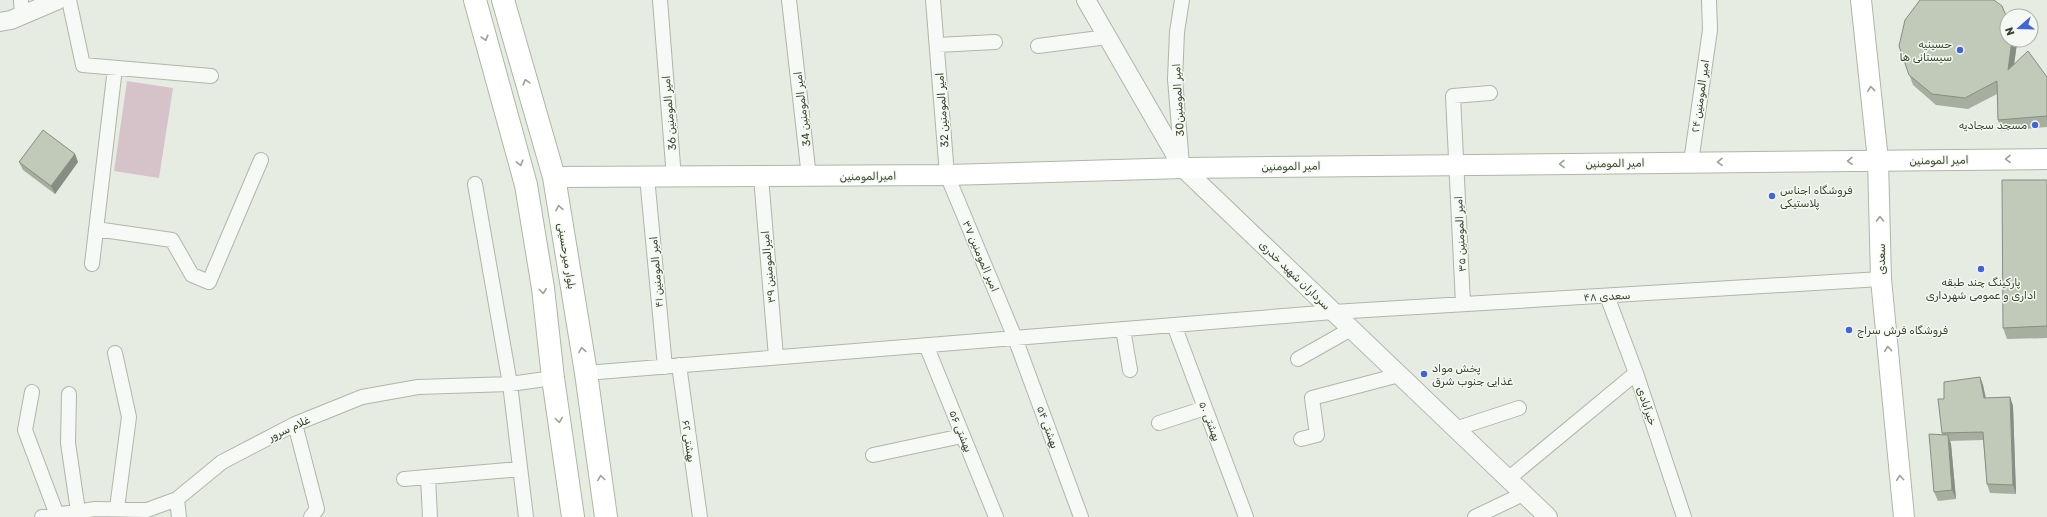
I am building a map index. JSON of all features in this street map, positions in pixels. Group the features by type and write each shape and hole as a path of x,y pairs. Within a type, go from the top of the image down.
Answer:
{"main road":[{"path":"475,0 526,185 543,288 553,378 573,517"},
{"name":"بلوار میرحسینی","path":"503,0 554,178 586,373 606,517"},
{"name":"سعدی","path":"1861,0 1878,160 1881,279 1904,517"},
{"name":"امیر المومنین","path":"1182,168 2047,159"},
{"name":"امیرالمومنین","path":"554,178 947,175 1182,168"}],"street":[{"path":"0,22 22,8 58,0"},
{"path":"69,0 83,65 211,76"},
{"name":"امیر المومنین 36","path":"660,0 674,178"},
{"name":"امیر المومنین 34","path":"789,0 809,176"},
{"name":"امیر المومنین 32","path":"933,0 947,175"},
{"name":"سرداران شهید خدری","path":"1086,0 1182,168 1548,517"},
{"name":"امیر المومنین30","path":"1182,0 1177,32 1175,79 1182,168"},
{"name":"امیر المومنین ۲۴","path":"1691,162 1710,30 1709,0"},
{"path":"1038,46 1107,37"},
{"path":"937,45 995,42"},
{"path":"92,264 115,68"},
{"name":"امیر المومنین ۳۵","path":"1463,304 1453,96 1490,93"},
{"path":"96,229 172,240 192,275 209,282 261,160"},
{"name":"امیر المومنین ۳۷","path":"947,175 1015,338"},
{"name":"امیر المومنین ۴۱","path":"647,177 672,366"},
{"name":"امیرالمومنین ۳۹","path":"761,177 776,357"},
{"path":"475,184 510,384 526,517"},
{"name":"سعدی ۴۸","path":"586,373 1333,312 1881,279"},
{"name":"خیرآبادی","path":"1607,296 1636,373 1684,517"},
{"name":"بهشتی ۵۰","path":"1174,325 1246,517"},
{"path":"1123,329 1130,370"},
{"path":"1298,359 1351,329"},
{"name":"بهشتی ۵۴","path":"1015,338 1081,517"},
{"name":"بهشتی ۵۶","path":"926,345 992,516"},
{"path":"115,353 129,417 117,508"},
{"name":"بهشتی ۶۲","path":"672,366 700,517"},
{"path":"1508,479 1636,373"},
{"path":"1301,439 1317,435 1312,398 1399,374"},
{"name":"غلام سرور","path":"42,517 78,511 117,508 147,510 176,499 222,462 295,424 362,397 418,387 510,384 553,378"},
{"path":"32,392 25,430 57,514"},
{"path":"69,394 68,443 78,511"},
{"path":"1159,423 1205,408"},
{"path":"1455,429 1519,408"},
{"path":"295,424 318,509 311,517"},
{"path":"873,455 962,436"},
{"path":"404,479 520,469"},
{"path":"428,477 430,517"},
{"path":"1475,517 1523,494"},
{"path":"176,499 179,517"}],"shaded area":[{"path":"127,81 173,88 159,178 114,171"}],"building":[{"name":"حسینیه سیستانی ها","path":"1920,0 1994,0 2003,8 1999,8 1999,48 2011,48 2008,70 2028,51 2047,77 2047,116 1998,120 1997,81 1965,98 1932,94 1909,75 1899,46 1905,20"},
{"path":"43,130 75,154 51,186 19,162"},
{"path":"2002,180 2047,180 2047,326 2003,328"},
{"path":"1980,377 1984,398 2010,397 2013,485 1987,484 1983,432 1942,433 1938,399 1944,399 1944,382"},
{"path":"1929,434 1948,435 1952,490 1934,492"}],"place":[{"name":"حسینیه سیستانی ها","path":"1960,50"},
{"name":"مسجد سجادیه","path":"2035,125"},
{"name":"فروشگاه اجناس پلاستیکی","path":"1772,196"},
{"name":"پارکینگ چند طبقه اداری و عمومی شهرداری","path":"1981,269"},
{"name":"فروشگاه فرش سراج","path":"1849,330"},
{"name":"پخش مواد غذایی جنوب شرق","path":"1424,374"}]}
